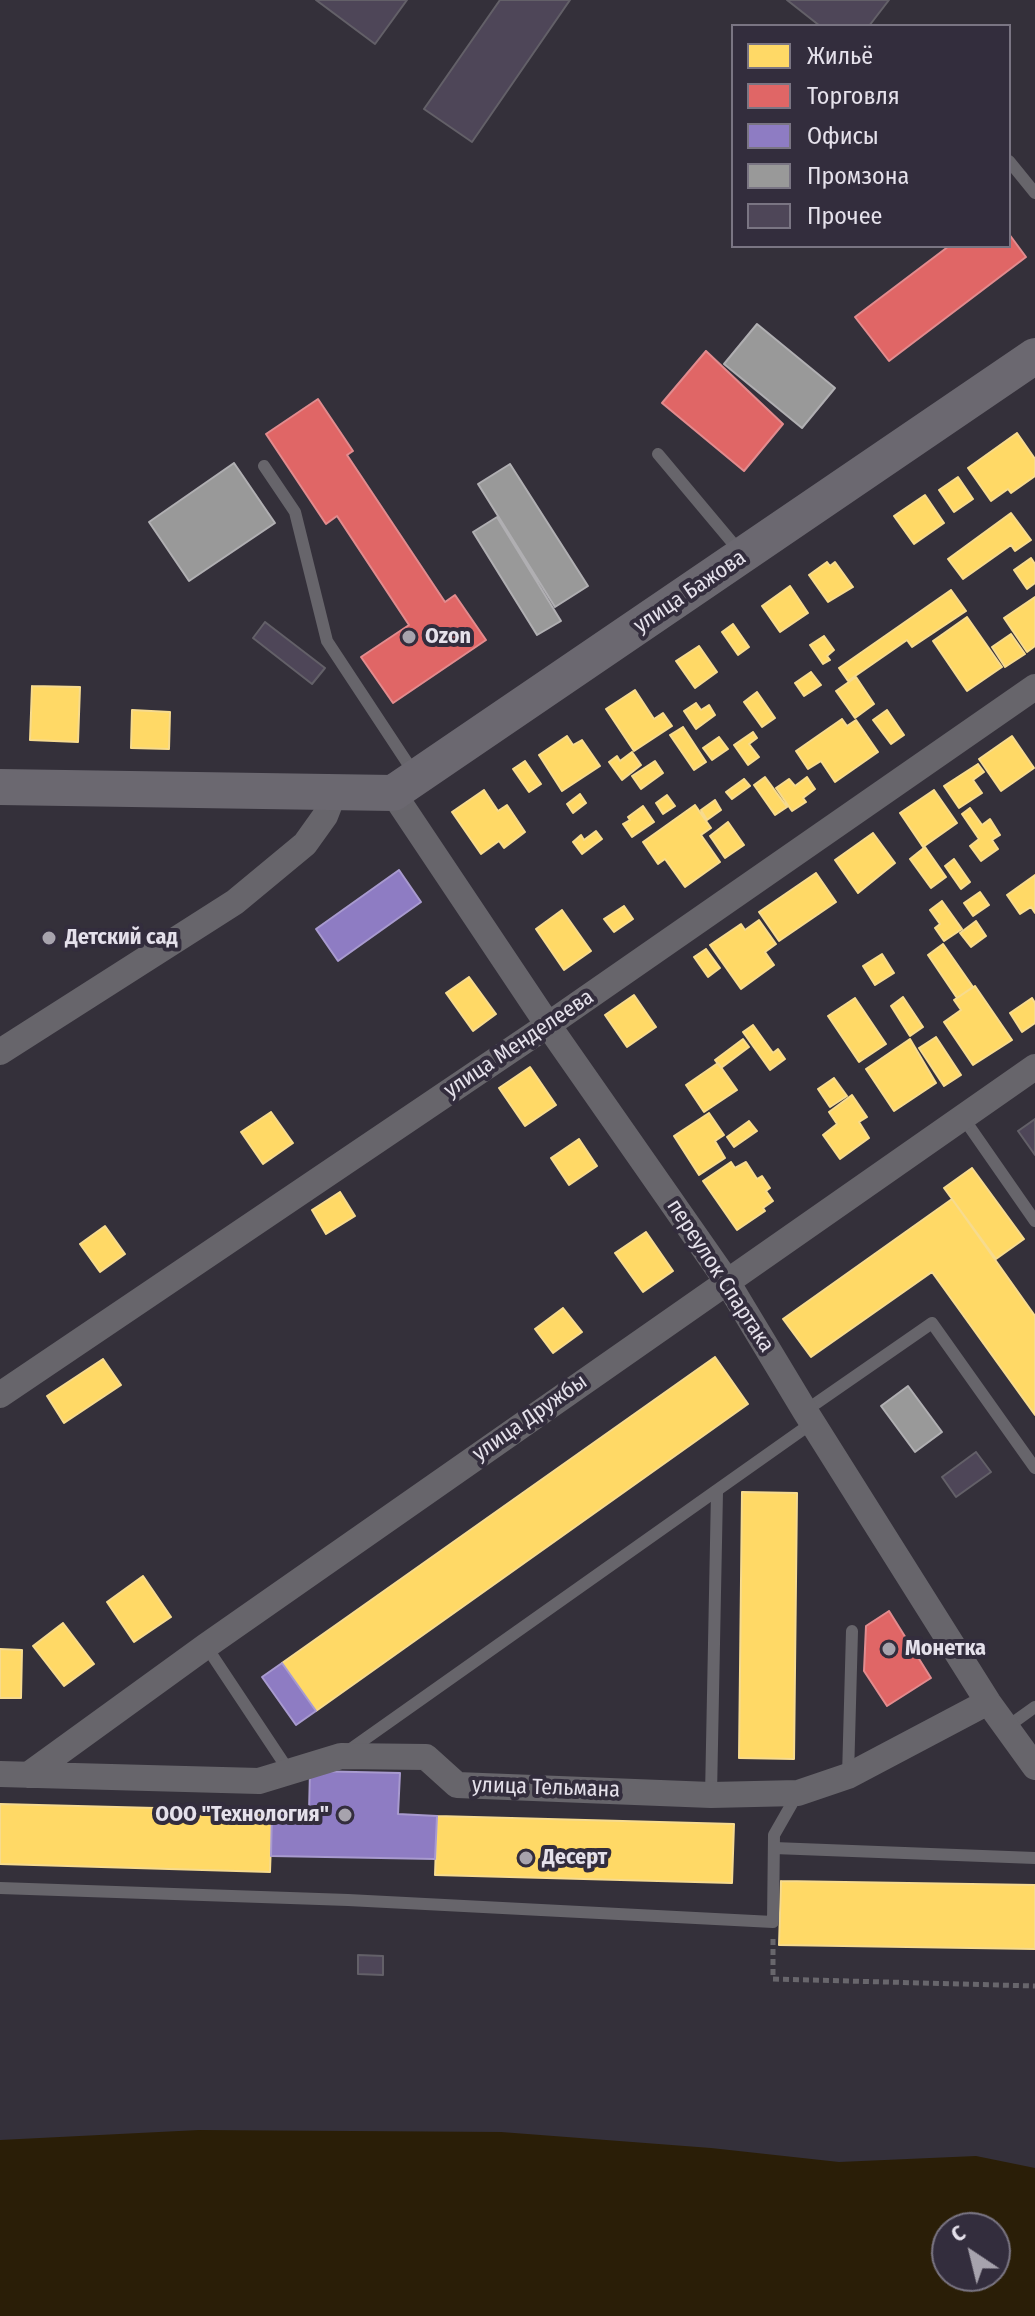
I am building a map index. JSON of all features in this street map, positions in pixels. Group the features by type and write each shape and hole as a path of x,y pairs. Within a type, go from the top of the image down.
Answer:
{"main road":[{"name":"улица Бажова","path":"405,785 1035,356"},
{"path":"0,787 334,793 405,785"}],"street":[{"name":"улица Менделеева","path":"0,1395 548,1025 1035,687"},
{"name":"переулок Спартака","path":"405,785 548,1025 726,1280 988,1702 1035,1767"},
{"path":"0,1052 235,902 305,844 325,816 334,793"},
{"name":"улица Дружбы","path":"28,1775 726,1280 1035,1067"},
{"name":"улица Тельмана","path":"0,1774 259,1781 341,1756 426,1757 457,1785 711,1795 798,1793 848,1776 988,1702"}],"lane":[{"path":"1011,163 1035,193"},
{"path":"658,454 743,556"},
{"path":"264,466 295,512 327,641 405,785"},
{"path":"962,1116 1035,1221"},
{"path":"341,1756 717,1492 932,1323 1035,1468"},
{"path":"711,1795 717,1492"},
{"path":"848,1776 852,1631"},
{"path":"206,1646 289,1771"},
{"path":"1007,1727 1035,1707"},
{"path":"0,1888 348,1900 773,1922 774,1835 798,1793"},
{"path":"774,1848 1035,1858"}],"path":[{"path":"773,1922 773,1979 1035,1986"}],"shaded area":[{"path":"199,2130 501,2132 711,2148 839,2162 976,2156 1035,2168 1035,2316 0,2316 0,2140"}],"building: Жильё":[{"path":"1017,433 1035,459 1035,476 1011,493 1008,489 991,501 968,468"},
{"path":"958,477 973,499 954,512 939,490"},
{"path":"925,495 944,523 914,544 894,516"},
{"path":"1011,513 1031,540 1015,551 1011,545 963,579 948,559"},
{"path":"1031,558 1035,564 1035,583 1027,589 1014,570"},
{"path":"827,562 830,566 835,562 853,587 828,602 809,575"},
{"path":"790,586 808,613 780,632 762,606"},
{"path":"951,590 966,611 912,647 907,640 848,681 839,668"},
{"path":"1035,597 1035,646 1027,652 1004,618"},
{"path":"967,617 1002,667 967,691 933,641"},
{"path":"733,624 749,647 738,655 722,632"},
{"path":"1011,634 1025,654 1005,667 992,647"},
{"path":"824,636 834,650 827,656 830,660 823,664 810,645"},
{"path":"699,646 717,672 695,688 676,661"},
{"path":"811,672 821,685 804,696 795,683"},
{"path":"856,677 874,704 855,718 836,691"},
{"path":"32,686 80,687 78,742 30,740"},
{"path":"635,690 654,719 663,713 672,726 634,751 606,709"},
{"path":"757,692 775,718 762,727 744,702"},
{"path":"696,703 701,710 709,705 715,715 696,729 684,711"},
{"path":"132,710 170,712 169,749 131,748"},
{"path":"887,710 904,735 891,744 873,720"},
{"path":"842,719 847,726 856,720 878,752 835,782 821,761 808,769 796,751"},
{"path":"683,727 706,762 694,770 670,735"},
{"path":"753,732 757,738 749,744 759,757 748,765 734,745"},
{"path":"567,736 573,745 582,740 600,766 562,791 539,755"},
{"path":"1012,736 1034,768 1001,791 979,759"},
{"path":"719,737 728,749 712,760 703,748"},
{"path":"632,752 641,765 622,780 609,762 617,756 620,761"},
{"path":"525,761 541,784 529,792 513,769"},
{"path":"655,761 663,773 641,789 632,776"},
{"path":"978,764 984,772 973,780 982,793 959,808 944,786"},
{"path":"765,777 787,807 775,815 754,785"},
{"path":"807,777 815,789 803,798 806,802 792,811 776,788 789,779 795,786"},
{"path":"744,779 750,786 732,799 726,792"},
{"path":"484,790 498,811 507,805 525,832 504,848 499,841 481,854 452,812"},
{"path":"934,790 957,823 923,847 900,813"},
{"path":"580,794 586,803 573,813 567,804"},
{"path":"667,795 675,806 663,814 656,803"},
{"path":"715,800 721,810 707,820 701,810"},
{"path":"695,805 711,828 701,835 720,862 685,887 665,859 658,864 643,842"},
{"path":"643,806 654,822 632,837 623,824"},
{"path":"970,808 982,825 990,819 1000,835 992,840 998,849 981,861 970,846 979,839 962,814"},
{"path":"728,822 744,845 725,858 710,836"},
{"path":"596,831 602,839 582,854 573,842 581,835 584,840"},
{"path":"873,833 895,863 858,893 835,860"},
{"path":"925,847 946,877 931,888 910,859"},
{"path":"954,859 970,882 961,889 945,866"},
{"path":"816,873 836,902 779,941 759,912"},
{"path":"1035,875 1035,913 1031,907 1020,914 1007,895"},
{"path":"980,892 989,905 973,916 964,903"},
{"path":"942,901 962,929 944,941 935,928 940,924 930,910"},
{"path":"624,906 633,919 614,932 604,919"},
{"path":"562,910 591,951 564,970 536,929"},
{"path":"759,920 776,944 765,952 774,965 741,989 710,945 741,924 745,930"},
{"path":"976,921 986,936 971,947 960,933"},
{"path":"943,944 973,987 957,998 928,955"},
{"path":"706,949 720,968 708,977 694,957"},
{"path":"882,954 894,973 875,985 863,966"},
{"path":"469,977 496,1014 473,1031 446,993"},
{"path":"975,986 1012,1040 973,1065 944,1022 961,1010 954,1000"},
{"path":"634,995 656,1027 627,1047 605,1015"},
{"path":"903,997 923,1027 910,1036 891,1006"},
{"path":"855,998 886,1044 859,1062 828,1016"},
{"path":"1032,998 1035,1023 1022,1032 1010,1013"},
{"path":"753,1025 773,1053 778,1049 785,1059 770,1070 743,1032"},
{"path":"936,1037 961,1075 944,1086 919,1048"},
{"path":"743,1039 749,1047 721,1068 715,1060"},
{"path":"910,1039 936,1083 894,1111 866,1069"},
{"path":"718,1063 737,1090 704,1112 686,1085"},
{"path":"530,1067 556,1105 525,1126 499,1088"},
{"path":"834,1078 847,1096 830,1107 818,1089"},
{"path":"852,1095 867,1117 859,1122 869,1138 840,1159 823,1135 837,1124 829,1112"},
{"path":"271,1112 293,1143 263,1164 241,1132"},
{"path":"709,1113 724,1135 715,1141 725,1158 699,1175 674,1136"},
{"path":"749,1121 757,1131 734,1147 727,1137"},
{"path":"579,1139 597,1166 569,1185 551,1158"},
{"path":"731,1162 735,1168 746,1162 757,1179 762,1176 770,1188 766,1191 773,1201 763,1208 765,1211 737,1230 703,1181"},
{"path":"972,1168 1024,1239 996,1259 944,1188"},
{"path":"340,1192 355,1216 326,1234 312,1210"},
{"path":"952,1199 1035,1316 1035,1415 932,1272 811,1357 783,1319"},
{"path":"105,1226 125,1254 100,1272 80,1244"},
{"path":"646,1232 673,1271 643,1292 615,1253"},
{"path":"563,1308 582,1332 553,1353 535,1329"},
{"path":"715,1357 748,1404 316,1711 282,1663"},
{"path":"103,1359 121,1385 64,1423 47,1396"},
{"path":"742,1492 797,1493 794,1759 739,1758"},
{"path":"143,1576 171,1617 134,1642 107,1602"},
{"path":"63,1623 94,1664 64,1686 33,1646"},
{"path":"0,1649 22,1650 21,1698 0,1698"},
{"path":"0,1804 272,1811 270,1872 0,1864"},
{"path":"437,1816 734,1824 732,1883 435,1875"},
{"path":"781,1881 1035,1885 1035,1949 779,1945"}],"building: Торговля":[{"path":"1011,237 1026,257 889,361 855,317 946,248 1011,248"},
{"path":"706,351 783,424 744,471 662,403"},
{"path":"318,399 353,451 347,455 445,602 455,595 486,640 393,703 361,657 409,625 337,516 326,524 266,434"},
{"name":"Монетка","path":"889,1611 931,1678 887,1706 864,1671 866,1626"}],"building: Офисы":[{"path":"399,870 421,902 338,961 316,929"},
{"path":"282,1663 316,1711 296,1725 262,1677"},
{"name":"ООО \"Технология\"","path":"310,1771 400,1773 398,1814 437,1816 435,1859 271,1856 272,1811 309,1812"}],"building: Промзона":[{"path":"757,324 835,388 802,428 724,364"},
{"path":"234,463 275,523 189,581 149,522"},
{"path":"510,464 588,586 555,607 478,484"},
{"path":"497,517 561,621 537,635 473,532"},
{"path":"908,1386 942,1432 915,1452 881,1406"}],"building: Прочее":[{"path":"316,0 407,0 375,44"},
{"path":"500,0 570,0 472,142 424,109"},
{"path":"787,0 889,0 871,24 817,24"},
{"path":"265,622 325,668 312,684 253,638"},
{"path":"1035,1119 1035,1155 1018,1131"},
{"path":"976,1452 991,1472 956,1497 942,1477"},
{"path":"358,1955 383,1956 383,1975 358,1974"}],"place":[{"name":"Ozon","path":"409,637"},
{"name":"Детский сад","path":"49,938"},
{"name":"Монетка","path":"889,1649"},
{"name":"ООО \"Технология\"","path":"345,1815"},
{"name":"Десерт","path":"526,1858"}]}
